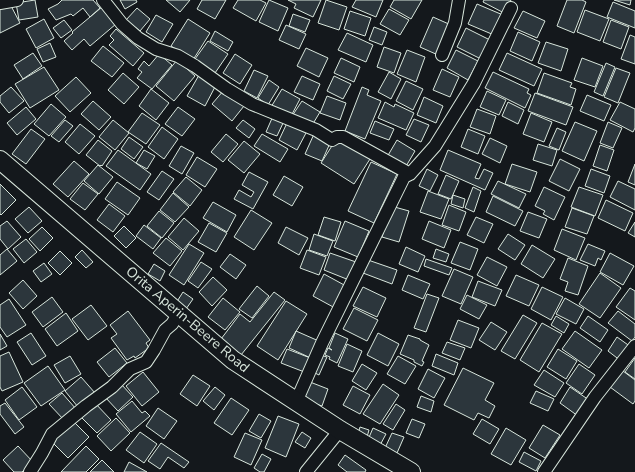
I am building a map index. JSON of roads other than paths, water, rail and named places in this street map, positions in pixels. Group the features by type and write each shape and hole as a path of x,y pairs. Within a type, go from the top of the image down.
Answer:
{"main road":[{"name":"Orita Aperin-Beere Road","path":"0,160 234,360 340,430 411,472"}],"street":[{"path":"0,3 17,0"},
{"path":"103,0 122,24 138,38 156,49 178,56 252,104 316,130 332,140 337,137 343,137 410,174"},
{"path":"442,55 455,23 459,0"},
{"path":"296,402 322,344 404,177 410,174 435,146 474,83 511,8"},
{"path":"30,472 52,434 112,387 130,369 146,362 165,330 172,324 179,313"},
{"path":"544,472 595,397 635,346"},
{"path":"306,472 340,430"}]}
